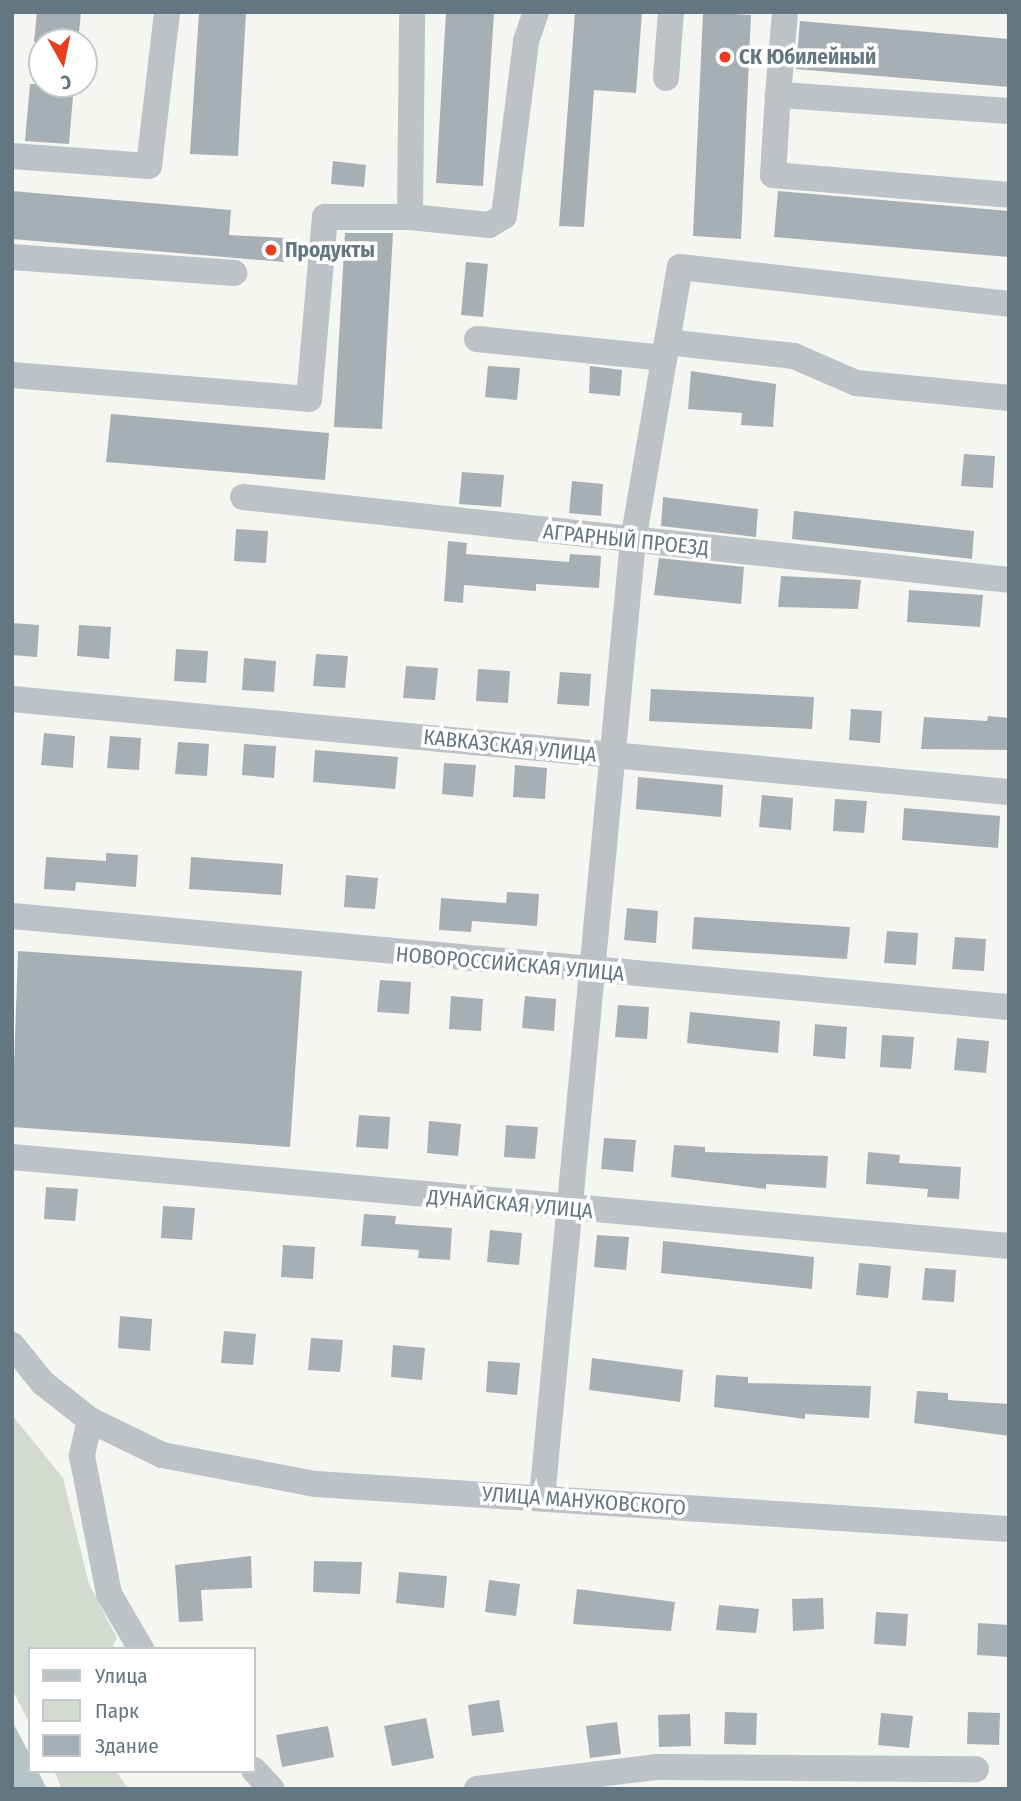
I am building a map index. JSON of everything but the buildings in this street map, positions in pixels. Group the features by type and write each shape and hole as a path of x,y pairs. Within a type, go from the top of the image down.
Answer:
{"street":[{"path":"12,156 149,166 167,12"},
{"path":"410,217 412,12"},
{"path":"12,375 309,399 325,217 410,217 489,225 504,216 526,41 536,12"},
{"path":"666,78 671,12"},
{"path":"785,12 773,176 1009,195"},
{"path":"778,95 1009,111"},
{"path":"12,257 234,273"},
{"path":"542,1498 568,1210 595,972 633,541 680,267 1009,304"},
{"path":"477,339 794,356 856,383 1009,398"},
{"name":"АГРАРНЫЙ ПРОЕЗД","path":"243,496 633,541 1009,580"},
{"name":"КАВКАЗСКАЯ УЛИЦА","path":"12,699 1009,792"},
{"name":"НОВОРОССИЙСКАЯ УЛИЦА","path":"12,916 595,972 1009,1007"},
{"name":"ДУНАЙСКАЯ УЛИЦА","path":"12,1157 568,1210 1009,1246"},
{"name":"УЛИЦА МАНУКОВСКОГО","path":"12,1345 43,1383 90,1420 162,1455 316,1484 1009,1529"},
{"path":"90,1420 82,1457 109,1594 140,1647"},
{"path":"477,1789 656,1767 976,1769"},
{"path":"256,1772 272,1789"}],"green space":[{"path":"12,1415 63,1478 89,1584 117,1638 112,1647 28,1647 28,1720 12,1689"},
{"path":"55,1773 117,1773 128,1789 62,1789"}],"shaded area":[{"path":"12,1721 28,1751 28,1773 39,1773 47,1789 12,1789"}],"place":[{"name":"СК Юбилейный","path":"725,57"},
{"name":"Продукты","path":"271,250"}]}
